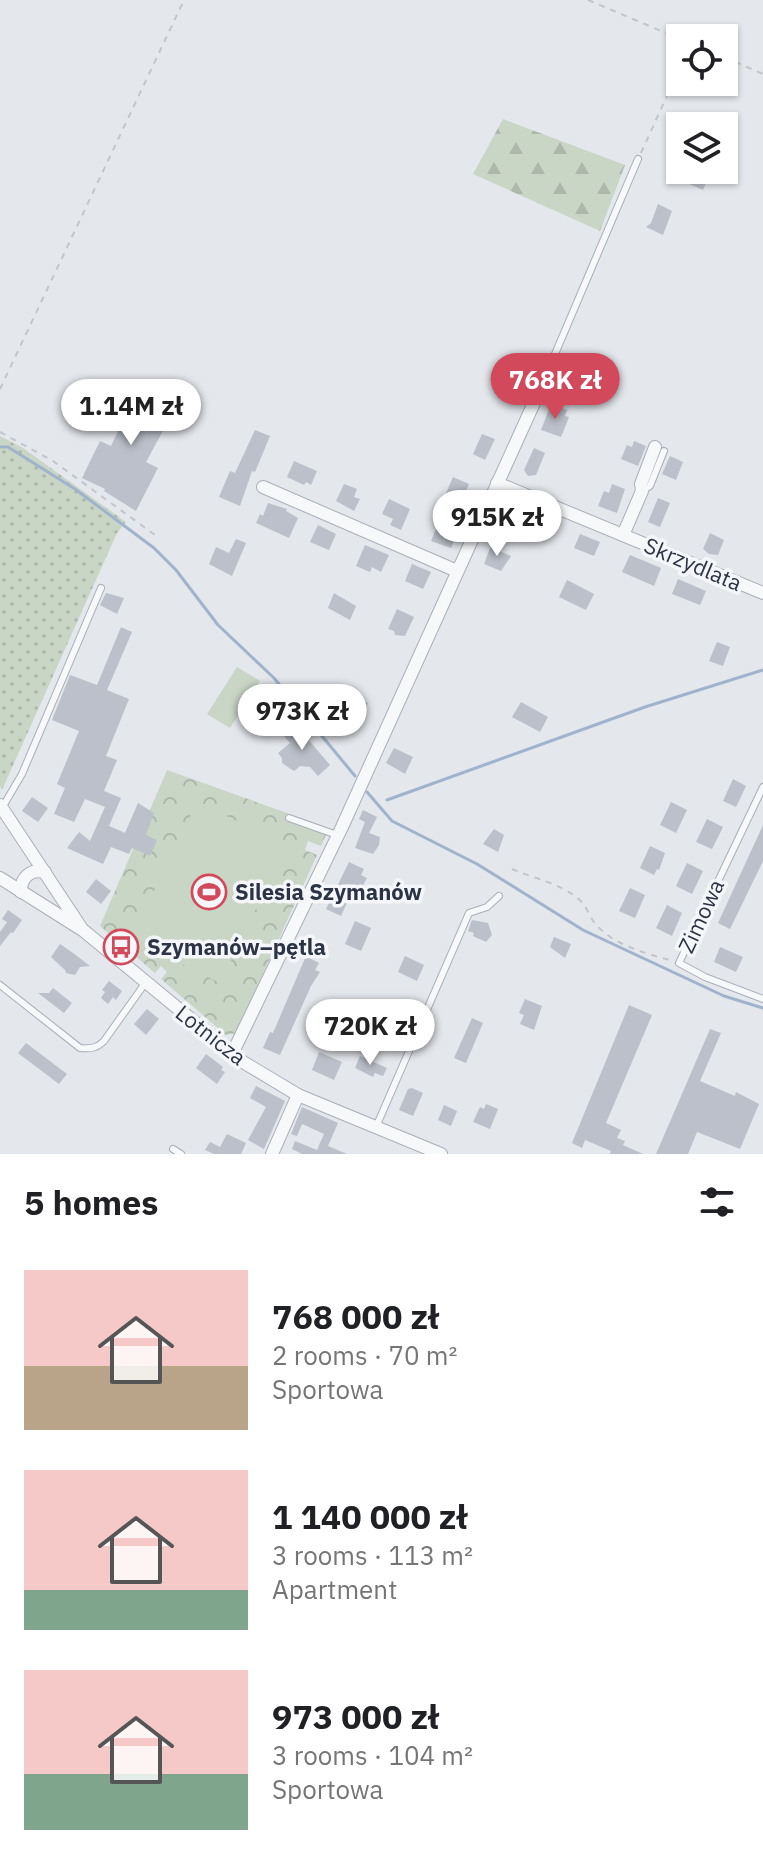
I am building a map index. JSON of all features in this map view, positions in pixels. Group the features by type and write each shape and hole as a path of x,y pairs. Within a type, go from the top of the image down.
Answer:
{"street":[{"path":"232,1054 337,835 538,394"},
{"name":"Skrzydlata","path":"623,535 642,491 641,484 660,449"},
{"name":"Skrzydlata","path":"497,483 763,593"},
{"path":"263,487 457,571"},
{"name":"Lotnicza","path":"1,806 84,931"},
{"path":"21,892 26,875 45,872"},
{"name":"Lotnicza","path":"0,878 84,931 232,1054 298,1095 441,1154"},
{"path":"272,1154 298,1095"}],"lane":[{"path":"538,394 638,159"},
{"path":"1,806 22,774 101,588"},
{"name":"Zimowa","path":"763,787 679,963 705,977 763,999"},
{"path":"289,818 337,835"},
{"path":"376,1127 469,913 487,907 499,896"},
{"path":"0,985 80,1048 89,1049 104,1041 146,982"},
{"path":"173,1149 181,1154"}],"path":[{"path":"0,389 184,0"},
{"path":"588,0 666,33"},
{"path":"738,63 763,74"},
{"path":"638,159 667,96"},
{"path":"0,432 53,461 155,535"},
{"path":"512,869 574,895 585,906 596,926 611,937 642,952 679,963"}],"green space":[{"path":"503,119 625,165 600,231 473,174"},
{"path":"0,436 23,448 126,522 117,533 2,790 0,786"},
{"path":"237,667 260,681 230,728 207,714"},
{"path":"167,770 329,828 321,846 308,841 305,850 317,855 236,1033 226,1035 161,979 167,972 161,966 155,973 100,926"},
{"name":"Silesia Szymanów","path":"197,802 287,845 220,983 131,939"}],"building":[{"path":"690,184 706,184 703,190"},
{"path":"658,204 672,211 663,235 646,227 651,223"},
{"path":"133,382 177,405 146,462 158,468 136,511 105,489 82,478 100,441 111,446 119,429 112,425"},
{"path":"551,404 567,410 565,416 569,417 561,437 541,430"},
{"path":"255,430 270,436 255,472 252,471 240,506 219,497 230,471 235,473"},
{"path":"482,434 495,439 485,460 473,454"},
{"path":"634,441 646,446 638,466 621,459 627,445 632,447"},
{"path":"534,448 545,453 536,475 528,476 524,470"},
{"path":"670,456 683,462 676,480 662,474"},
{"path":"294,461 317,471 311,485 287,477"},
{"path":"453,477 469,484 459,507 443,500"},
{"path":"344,484 357,489 354,497 360,499 354,511 336,501"},
{"path":"612,484 625,489 617,513 598,506 604,491 609,493"},
{"path":"658,498 670,503 660,527 648,522"},
{"path":"389,499 410,509 401,530 390,525 393,519 382,514"},
{"path":"268,503 287,509 298,518 289,538 256,523 260,514 263,516"},
{"path":"438,524 458,532 451,548 431,541"},
{"path":"318,525 336,534 329,550 310,542"},
{"path":"710,533 724,540 718,555 709,554 703,549"},
{"path":"580,534 600,542 594,556 574,548"},
{"path":"236,539 246,543 232,576 209,564 216,547 229,553"},
{"path":"492,543 501,547 499,551 511,556 501,571 484,564"},
{"path":"365,545 389,555 381,572 372,567 370,572 356,566"},
{"path":"630,555 661,568 654,586 622,572"},
{"path":"412,564 431,572 423,589 405,581"},
{"path":"678,579 706,591 700,605 672,594"},
{"path":"567,580 594,594 586,610 559,597"},
{"path":"106,593 124,598 117,614 100,605"},
{"path":"334,593 356,606 350,620 328,608"},
{"path":"397,609 414,617 405,636 395,635 388,629"},
{"path":"121,627 132,632 107,690 129,699 106,756 117,760 104,791 121,798 109,826 125,833 138,803 154,813 146,835 157,840 150,856 132,848 129,854 111,847 103,864 67,848 79,832 90,841 105,807 85,799 74,822 54,814 65,788 57,784 79,731 52,720 70,675 97,685"},
{"path":"717,642 730,647 723,666 709,661"},
{"path":"333,687 368,703 358,725 337,716 341,707 327,701"},
{"path":"521,702 548,717 540,732 512,717"},
{"path":"295,724 330,765 318,776 310,767 300,766 294,771 282,763 278,753 290,743 282,734"},
{"path":"394,748 413,757 405,774 386,763"},
{"path":"733,779 746,786 736,807 723,801"},
{"path":"32,797 48,808 38,822 22,811"},
{"path":"671,802 687,810 676,833 660,825"},
{"path":"363,810 377,817 369,833 380,837 373,854 355,848 365,822 359,819"},
{"path":"707,819 723,827 712,849 696,842"},
{"path":"763,825 763,861 730,929 718,923"},
{"path":"494,829 504,835 498,852 483,844"},
{"path":"650,846 665,853 654,875 640,868"},
{"path":"349,862 364,869 361,875 367,878 357,896 351,894 341,916 326,909"},
{"path":"687,863 703,871 692,894 676,886"},
{"path":"96,879 111,891 101,904 86,892"},
{"path":"630,888 645,895 635,918 619,911"},
{"path":"667,905 682,913 672,936 656,928"},
{"path":"8,910 22,920 0,946 0,932 7,922 2,919"},
{"path":"472,920 488,923 492,935 486,942 468,931"},
{"path":"355,921 371,928 361,951 345,944"},
{"path":"554,937 571,944 565,958 550,947"},
{"path":"60,944 90,966 80,967 75,975 66,973 51,957"},
{"path":"720,947 743,957 736,972 714,962"},
{"path":"306,956 319,963 315,970 320,972 280,1055 263,1048 270,1032 273,1033"},
{"path":"405,956 424,965 417,981 398,972"},
{"path":"109,981 122,991 116,1000 113,997 108,1004 101,998 105,992 102,990"},
{"path":"53,988 72,1003 64,1013 38,993 49,993"},
{"path":"525,999 542,1006 534,1030 520,1024 524,1015 519,1013"},
{"path":"629,1005 652,1015 606,1123 621,1130 617,1138 625,1141 623,1145 643,1154 610,1154 611,1151 585,1140 582,1148 572,1143"},
{"path":"147,1009 159,1019 146,1035 134,1024"},
{"path":"472,1018 483,1023 466,1063 454,1058"},
{"path":"710,1029 721,1033 700,1081 735,1096 736,1092 759,1104 740,1149 697,1132 688,1154 656,1154"},
{"path":"391,1032 406,1038 403,1050 386,1043"},
{"path":"26,1043 67,1074 59,1084 18,1053"},
{"path":"319,1052 342,1062 334,1080 312,1070"},
{"path":"206,1054 225,1072 217,1084 196,1068"},
{"path":"360,1056 387,1068 383,1076 375,1073 373,1077 355,1068"},
{"path":"256,1086 285,1101 264,1149 248,1140 266,1107 250,1098"},
{"path":"408,1089 423,1093 413,1116 399,1110"},
{"path":"486,1104 498,1109 490,1129 473,1122 480,1107 484,1109"},
{"path":"444,1105 457,1111 451,1126 438,1120"},
{"path":"302,1107 338,1123 328,1146 347,1154 302,1154 292,1149 295,1141 317,1150 324,1134 302,1124 297,1136 291,1134"},
{"path":"227,1134 246,1143 241,1154 214,1154 205,1150 210,1142 220,1147"}],"waterway":[{"path":"0,447 8,447 75,489 154,548 176,570 218,625 274,678 355,776"},
{"path":"387,800 645,707 763,670"},
{"path":"367,792 392,821 477,864 583,930 724,996 763,1008"}],"place":[{"name":"Silesia Szymanów","path":"209,892"},
{"name":"Szymanów–pętla","path":"121,947"}]}
